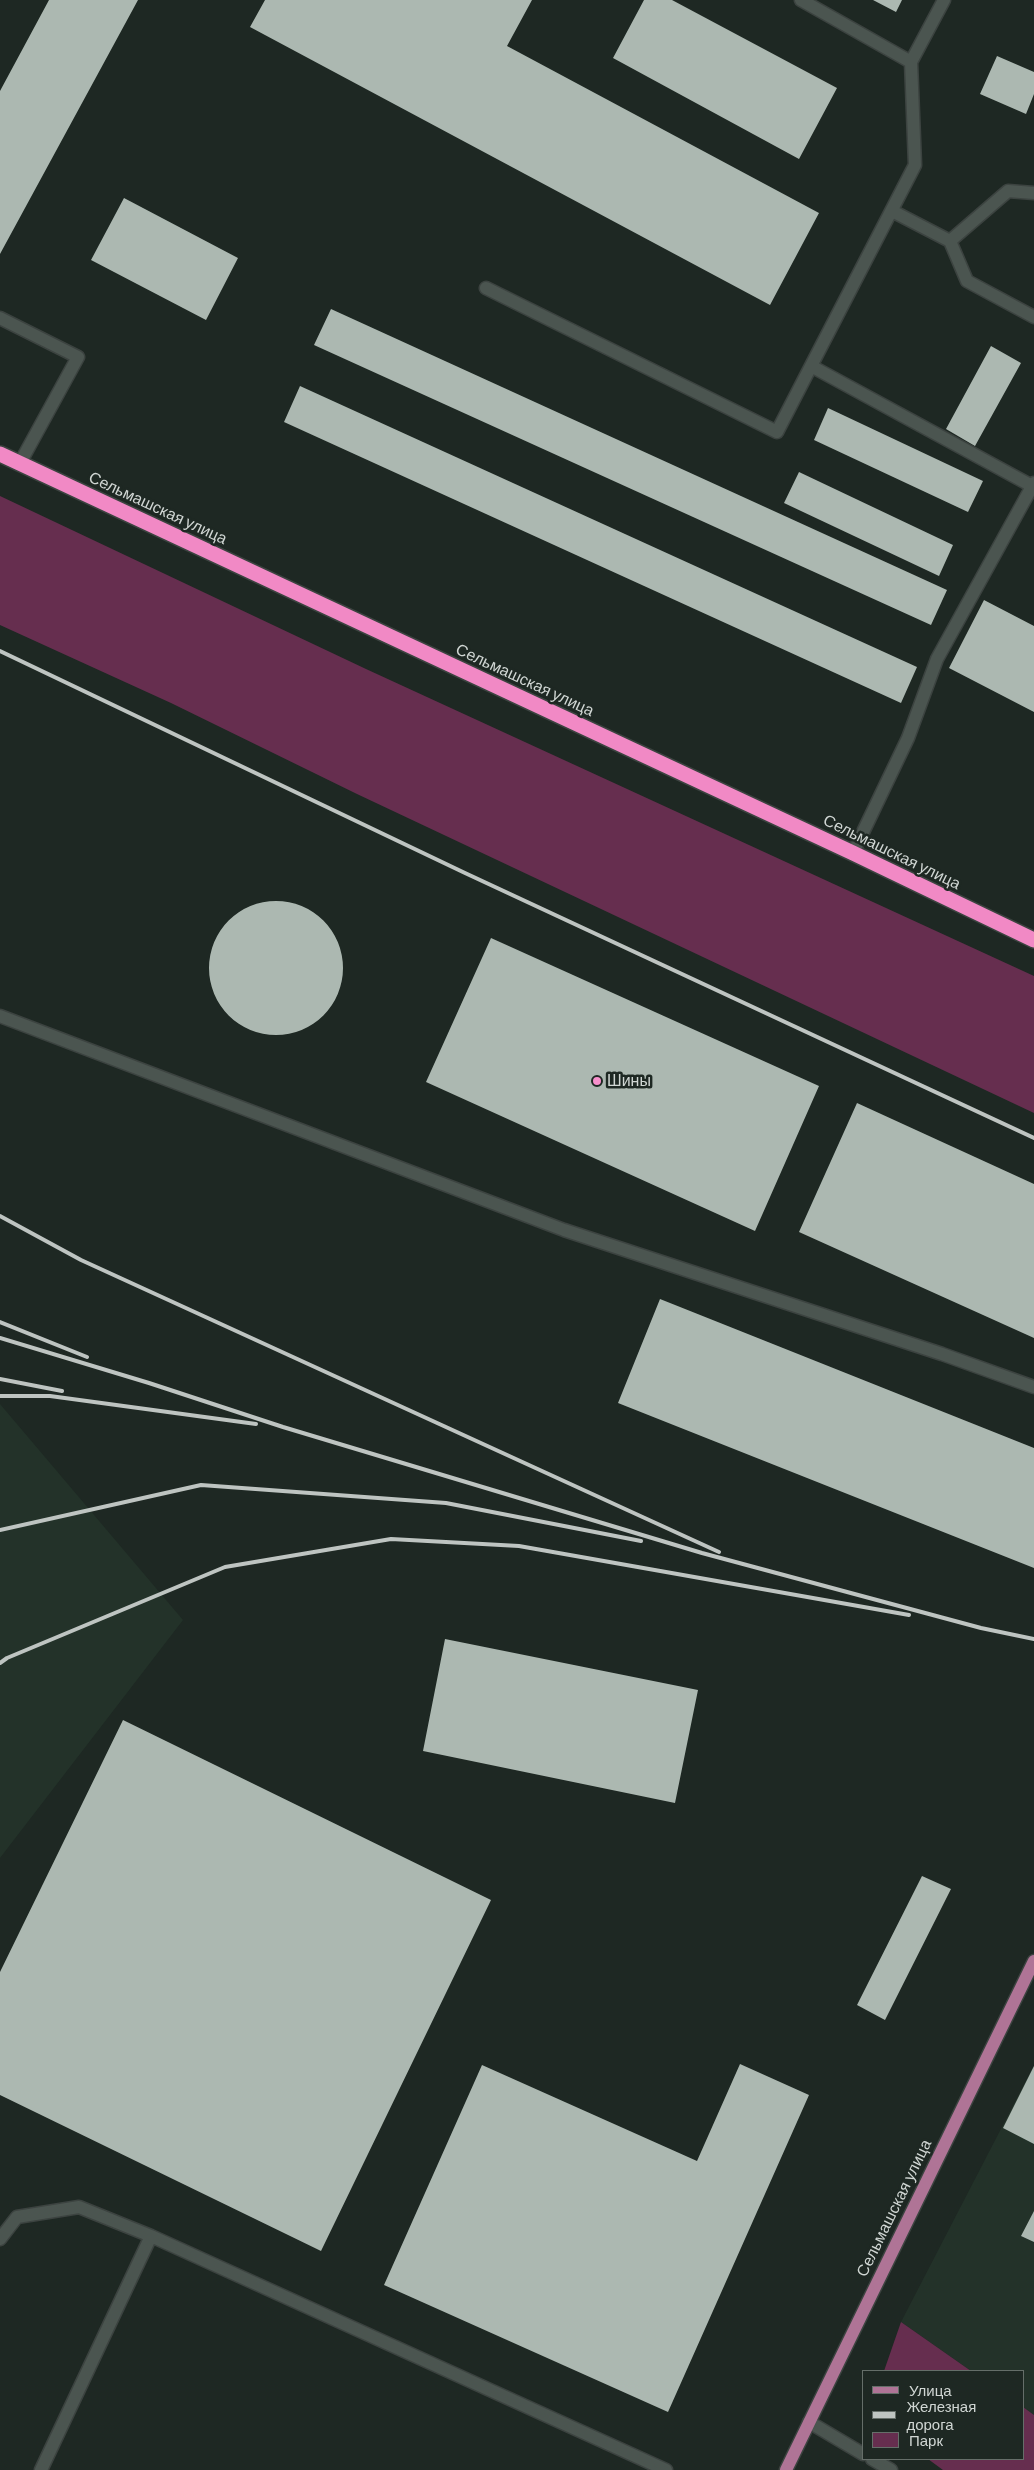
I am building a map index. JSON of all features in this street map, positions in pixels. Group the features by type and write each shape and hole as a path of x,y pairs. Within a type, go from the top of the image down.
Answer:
{"highway":[{"name":"Сельмашская улица","path":"0,454 853,853 1034,940"}],"main road":[{"name":"Сельмашская улица","path":"786,2470 1034,1961"}],"street":[{"path":"801,0 912,62"},
{"path":"486,288 776,432 916,166 912,62 944,0"},
{"path":"950,241 1008,191 1034,193"},
{"path":"892,211 950,241 967,281 1034,317"},
{"path":"0,318 78,357 20,463"},
{"path":"811,366 1033,485 937,659 908,738 853,853"},
{"path":"0,1016 564,1230 942,1354 1034,1387"},
{"path":"0,2239 17,2217 79,2207 151,2236 666,2470"},
{"path":"40,2470 151,2236"},
{"path":"809,2422 862,2453"},
{"path":"874,2460 891,2470"}],"shaded area":[{"path":"0,1404 183,1620 0,1858"},
{"path":"1034,2065 1034,2415 1024,2408 1024,2370 970,2370 901,2322"}],"green space":[{"path":"0,496 366,669 1034,976 1034,1113 357,794 171,703 0,625"},
{"path":"901,2322 970,2370 884,2370"},
{"path":"1024,2408 1034,2415 1034,2470 943,2470 929,2460 1024,2460"}],"building":[{"path":"49,0 138,0 0,254 0,91"},
{"path":"265,0 532,0 507,46 819,213 770,305 250,27"},
{"path":"644,0 672,0 837,88 799,159 613,58"},
{"path":"873,0 902,0 896,12"},
{"path":"997,56 1034,72 1034,94 1026,114 980,94"},
{"path":"124,198 238,258 206,320 91,260"},
{"path":"331,309 947,590 931,625 314,345"},
{"path":"991,346 1021,363 975,446 946,429"},
{"path":"300,386 917,667 901,703 284,422"},
{"path":"828,408 983,481 968,512 814,440"},
{"path":"799,472 953,545 939,576 784,503"},
{"path":"984,600 1034,626 1034,712 949,668"},
{"path":"276,901 302,906 324,920 338,942 343,968 338,994 324,1016 302,1030 276,1035 250,1030 228,1016 214,994 209,968 214,942 228,920 250,906"},
{"path":"491,938 819,1086 755,1231 426,1082"},
{"path":"857,1103 1034,1184 1034,1338 799,1232"},
{"path":"660,1299 1034,1448 1034,1568 618,1403"},
{"path":"445,1639 698,1690 675,1803 423,1751"},
{"path":"123,1720 491,1900 321,2251 0,2095 0,1972"},
{"path":"922,1876 951,1889 885,2020 857,2005"},
{"path":"740,2064 809,2095 668,2412 384,2285 482,2065 697,2161"},
{"path":"1034,2066 1034,2144 1003,2128"},
{"path":"1034,2211 1034,2242 1021,2236"}],"railway":[{"path":"0,651 465,873 1034,1138"},
{"path":"0,1216 81,1260 719,1552"},
{"path":"0,1322 87,1357"},
{"path":"0,1338 149,1383 283,1427 702,1553 981,1628 1034,1639"},
{"path":"0,1379 62,1391"},
{"path":"0,1396 50,1396 256,1424"},
{"path":"0,1530 201,1485 446,1503 641,1541"},
{"path":"0,1663 7,1658 225,1567 391,1539 519,1546 909,1615"}],"place":[{"name":"Шины","path":"597,1081"}]}
